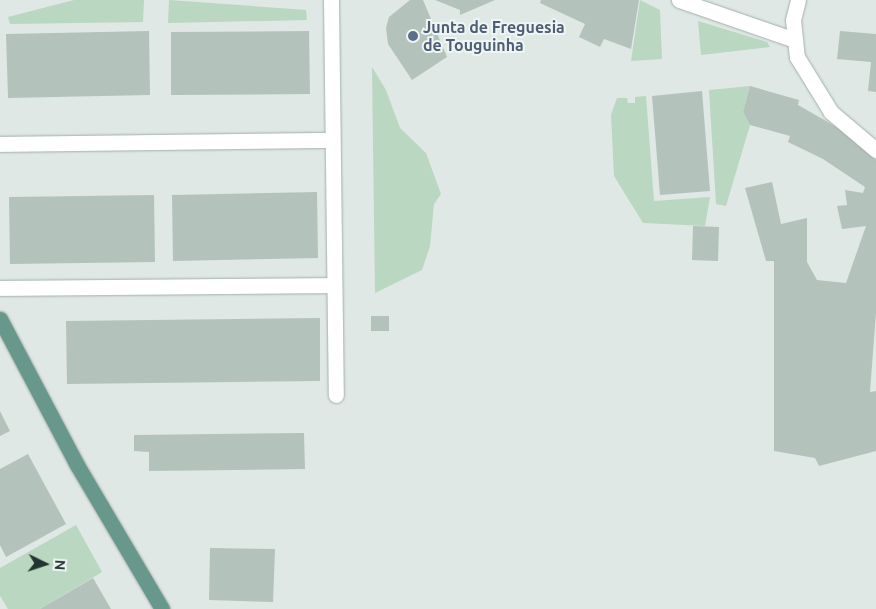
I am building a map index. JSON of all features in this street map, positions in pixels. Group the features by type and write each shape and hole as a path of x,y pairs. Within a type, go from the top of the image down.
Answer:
{"main road":[{"path":"0,319 87,481 162,609"}],"street":[{"path":"331,0 336,395"},
{"path":"679,0 795,40"},
{"path":"798,0 793,20 797,57 831,112 876,150"},
{"path":"0,144 332,140"},
{"path":"0,288 334,285"}],"green space":[{"path":"74,0 144,0 143,22 10,24 8,17"},
{"path":"169,0 306,10 307,20 168,23"},
{"path":"640,0 660,10 662,59 631,61"},
{"path":"698,21 767,42 770,47 701,55"},
{"path":"372,67 386,90 400,128 426,153 441,194 434,204 430,246 422,270 375,293"},
{"path":"750,86 743,112 750,125 726,206 716,204 709,90"},
{"path":"646,96 654,201 710,197 705,226 643,223 614,176 611,115 617,98 627,98 628,103 635,103 635,97"},
{"path":"76,525 102,572 40,609 8,609 0,596 0,568"}],"building":[{"name":"Junta de Freguesia de Touguinha","path":"410,0 423,0 447,57 412,80 388,44 386,28 389,17"},
{"path":"435,0 495,0 460,15 460,10"},
{"path":"541,0 639,0 631,49 604,39 600,47 579,37 585,24 540,3"},
{"path":"149,31 150,95 8,98 6,34"},
{"path":"309,31 310,94 171,95 171,32"},
{"path":"840,31 876,34 876,92 868,91 871,62 837,59"},
{"path":"750,86 799,100 798,105 840,129 876,160 876,312 870,392 876,391 876,451 819,466 815,458 774,451 774,261 766,261 745,188 772,182 781,224 807,218 807,262 817,280 846,283 866,226 842,229 837,206 847,205 845,190 863,193 865,187 823,159 788,142 790,136 750,125 743,112"},
{"path":"702,91 710,191 660,195 652,96"},
{"path":"317,192 318,258 173,261 172,195"},
{"path":"154,195 155,262 10,264 9,197"},
{"path":"693,226 719,227 718,261 692,260"},
{"path":"371,316 389,316 389,331 371,331"},
{"path":"320,318 320,381 67,384 66,321"},
{"path":"0,411 10,431 0,436"},
{"path":"304,433 305,469 149,471 149,452 134,451 134,435"},
{"path":"28,454 66,524 6,557 0,545 0,469"},
{"path":"210,548 275,549 273,602 209,600"},
{"path":"93,578 111,609 40,609"}],"place":[{"name":"Junta de Freguesia de Touguinha","path":"413,36"}]}
